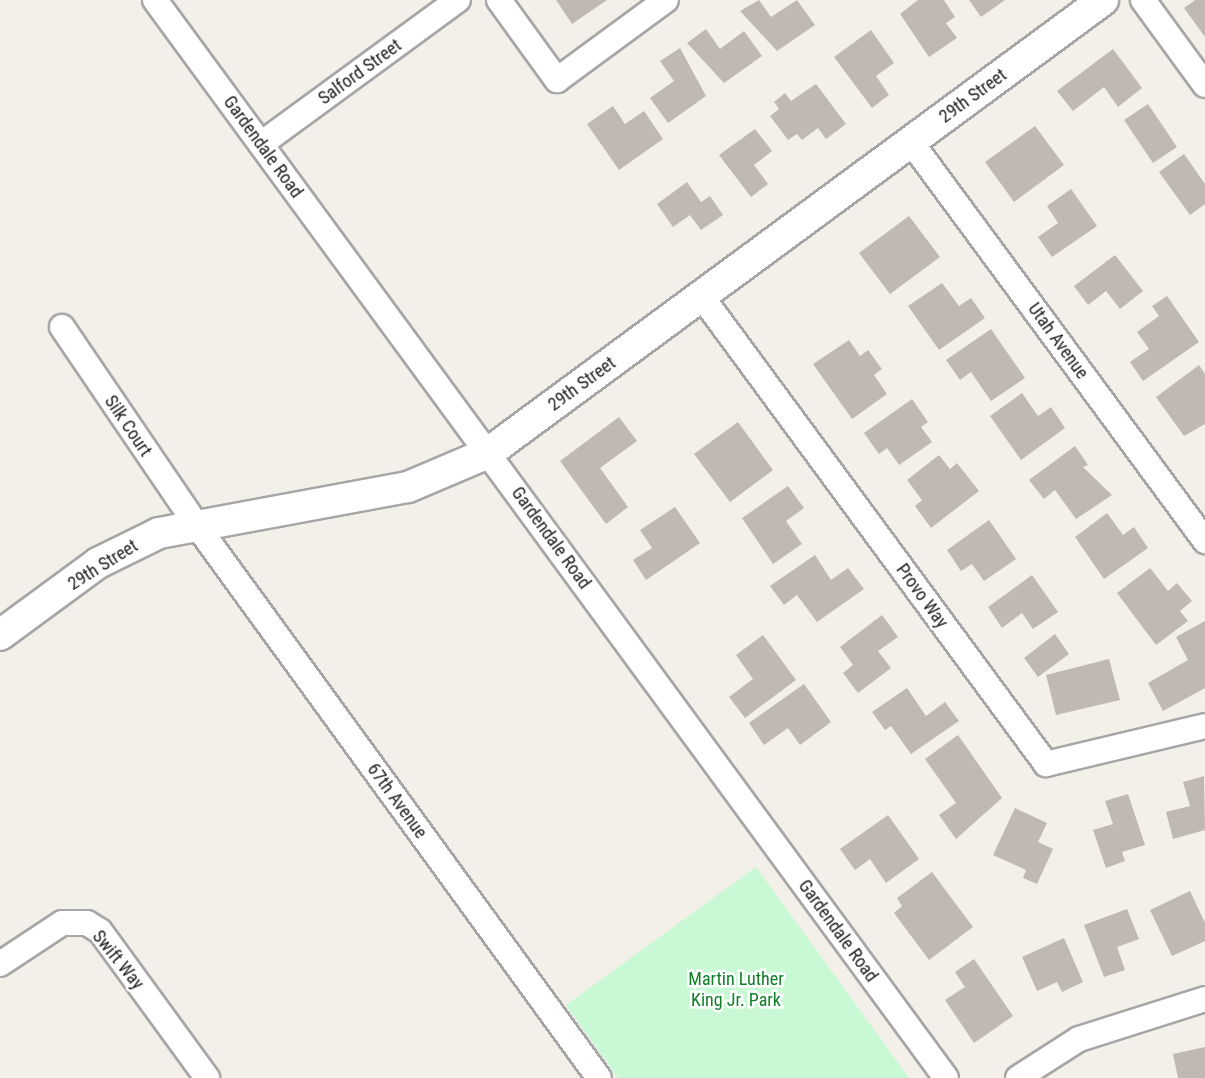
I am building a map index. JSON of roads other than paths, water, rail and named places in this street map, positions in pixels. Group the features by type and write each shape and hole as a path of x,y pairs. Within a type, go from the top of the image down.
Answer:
{"street":[{"name":"Gardendale Road","path":"155,0 946,1078"},
{"name":"Salford Street","path":"261,144 459,0"},
{"path":"500,0 557,80 666,0"},
{"name":"29th Street","path":"0,635 121,549 195,523 408,488 488,453 1103,0"},
{"path":"1143,0 1205,85"},
{"name":"Utah Avenue","path":"911,142 1205,540"},
{"name":"Provo Way","path":"702,297 1046,764 1205,726"},
{"name":"Silk Court","path":"62,327 195,523"},
{"name":"67th Avenue","path":"195,523 599,1078"},
{"name":"Swift Way","path":"0,964 62,923 87,923 100,931 207,1078"},
{"path":"1018,1078 1079,1039 1205,999"}],"park label":[{"name":"Martin Luther King Jr. Park","path":"736,990"}]}
